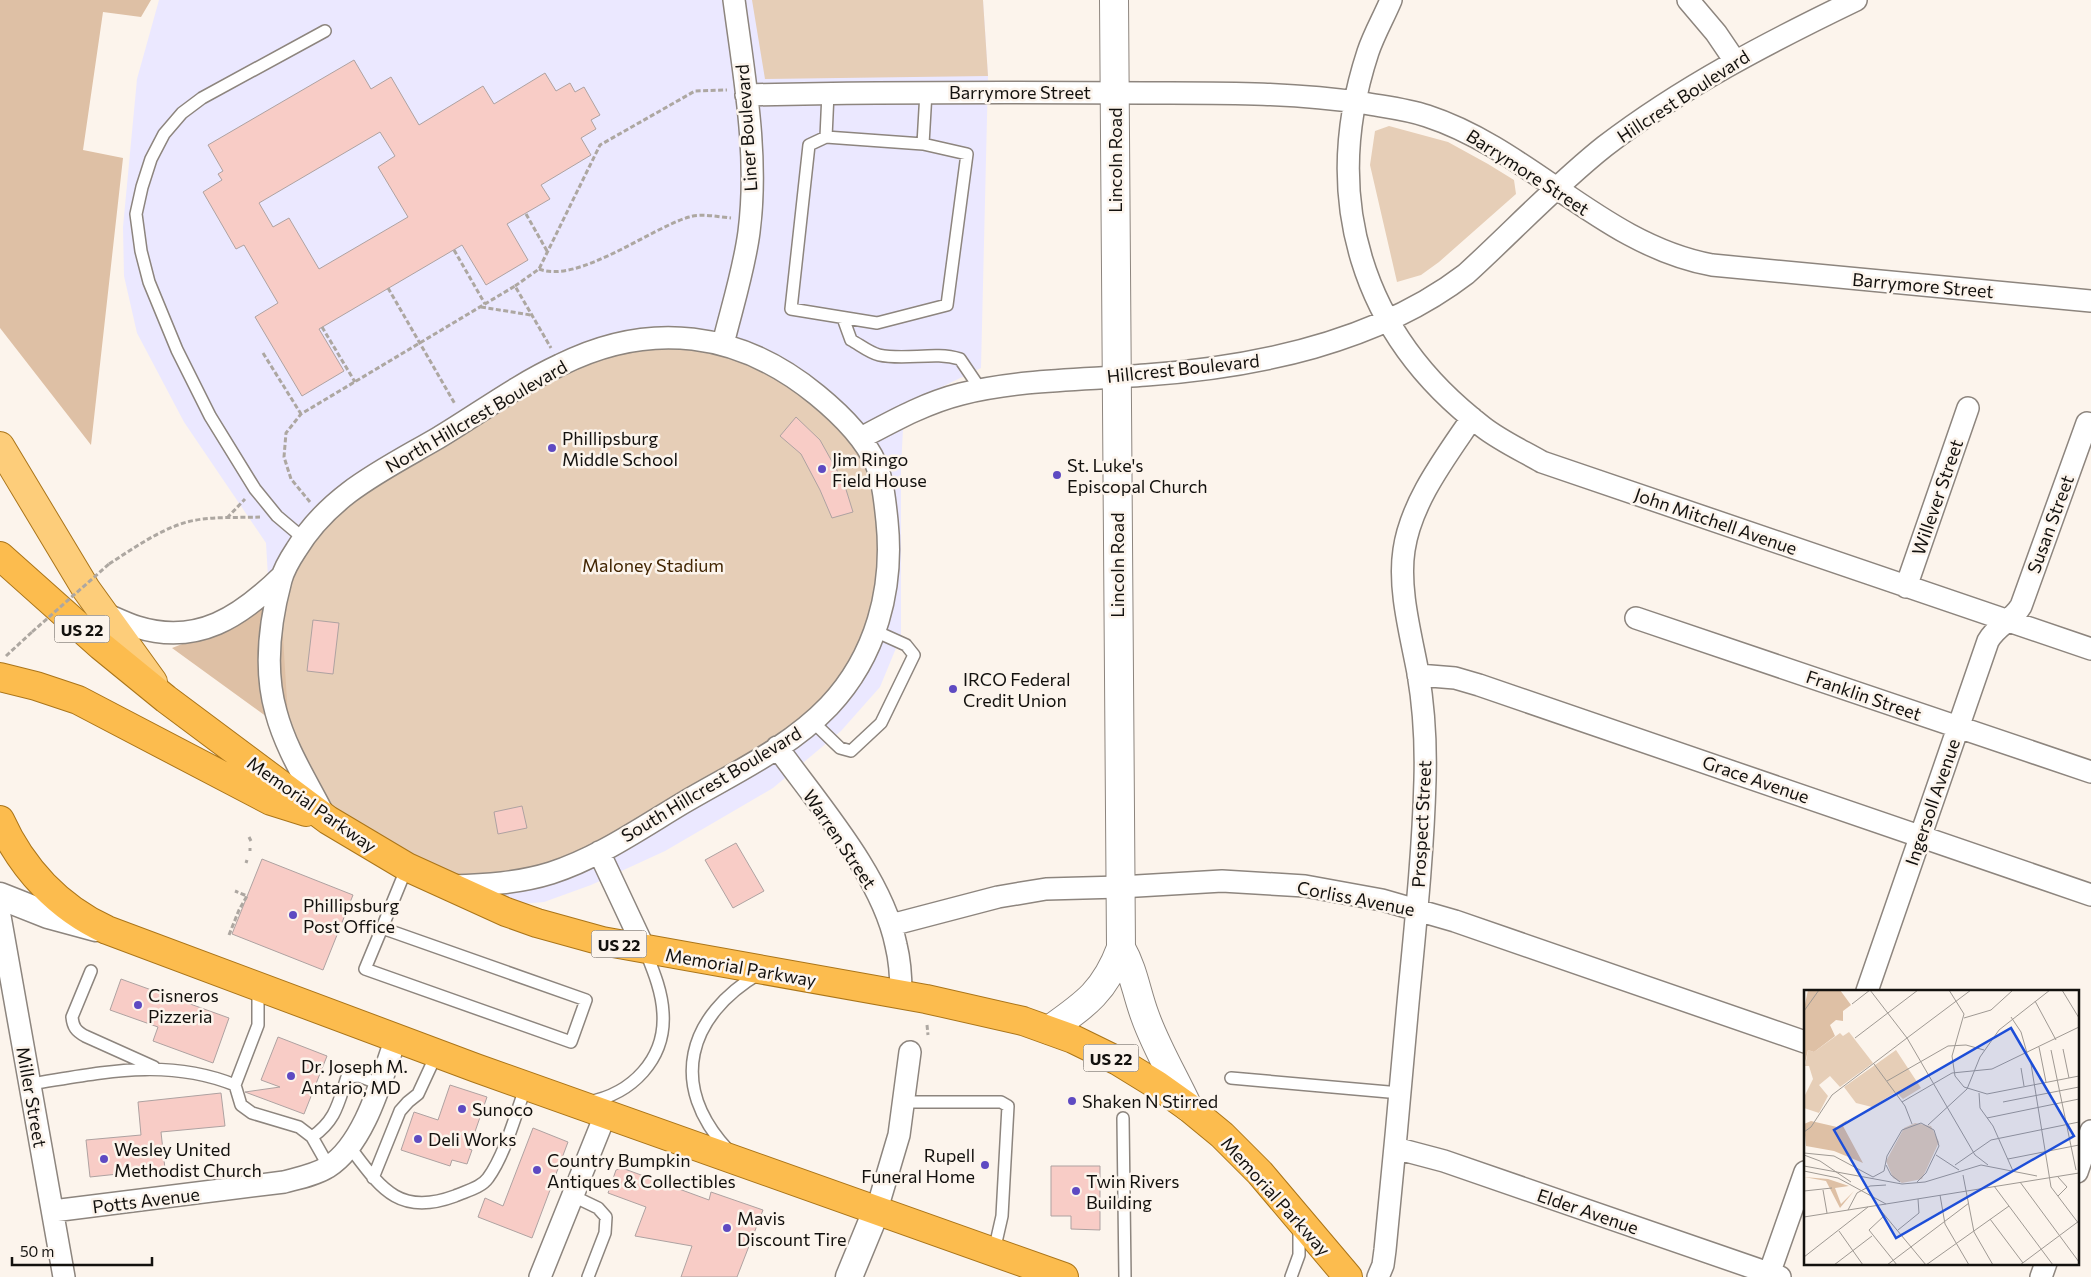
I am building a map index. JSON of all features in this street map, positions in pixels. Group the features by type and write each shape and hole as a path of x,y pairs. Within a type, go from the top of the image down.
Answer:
{"highway":[{"name":"US 22","path":"0,556 95,640 166,699"},
{"path":"0,677 36,686 78,700 271,801 326,818"},
{"name":"Memorial Parkway","path":"166,699 326,818 407,867 446,886 536,923 602,941 645,950 901,994 1000,1015 1048,1030 1118,1061 1188,1106 1241,1153 1348,1277"},
{"path":"0,820 18,852 47,890 70,910 107,930 437,1053 1064,1277"}],"main road":[{"name":"Lincoln Road","path":"1114,0 1122,948 1131,965 1139,998 1151,1031 1188,1106"},
{"name":"Memorial Parkway","path":"0,446 101,612 166,699"},
{"name":"Lincoln Road","path":"1048,1030 1082,1007 1098,991 1111,972 1122,948"}],"street":[{"name":"Liner Boulevard","path":"723,344 743,262 752,196 751,148 734,0"},
{"name":"John Mitchell Avenue","path":"1391,0 1369,50 1349,140 1348,167 1352,217 1359,252 1370,286 1388,320 1408,351 1431,380 1484,428 1542,462 2091,649"},
{"path":"1688,0 1716,33 1735,61"},
{"name":"Hillcrest Boulevard","path":"861,438 906,414 960,394 1000,386 1049,380 1146,375 1258,360 1355,334 1388,320 1442,293 1460,279 1604,147 1669,101 1735,61 1783,35 1856,0"},
{"name":"Barrymore Street","path":"746,95 926,92 1115,92 1253,94 1332,98 1410,110 1466,131 1505,153 1612,225 1660,251 1692,262 1712,266 2091,301"},
{"name":"North Hillcrest Boulevard","path":"101,612 149,630 175,633 202,630 228,619 258,599 282,576 303,538 318,517 337,500 560,364 633,340 693,338 723,344 756,355 788,373 826,402 861,438"},
{"name":"Willever Street","path":"1906,586 1968,408"},
{"name":"Prospect Street","path":"1378,1277 1383,1265 1385,1250 1395,1148 1417,909 1425,779 1423,717 1418,675 1409,628 1403,553 1406,536 1418,505 1448,453 1472,418"},
{"name":"Susan Street","path":"2008,621 2016,615 2020,606 2087,424"},
{"name":"South Hillcrest Boulevard","path":"446,886 488,884 526,879 566,868 600,852 777,748 828,706 852,678 875,631 883,606 888,580 888,533 881,481 876,463 861,438"},
{"name":"North Hillcrest Boulevard","path":"282,576 271,636 270,654 275,709 287,742 326,818"},
{"name":"Franklin Street","path":"1636,618 2091,772"},
{"name":"Ingersoll Avenue","path":"1867,990 1988,641 1997,628 2008,621"},
{"name":"Grace Avenue","path":"1418,675 1455,678 1478,685 2091,894"},
{"name":"Warren Street","path":"777,748 860,863 881,901 891,925 900,972 901,994"},
{"path":"600,852 645,950"},
{"name":"Corliss Avenue","path":"891,925 1022,892 1046,889 1222,881 1268,882 1343,892 1417,909 1804,1042"},
{"path":"0,896 42,914 107,930"},
{"name":"Miller Street","path":"0,916 9,1018 30,1084 64,1277"},
{"name":"Potts Avenue","path":"53,1211 284,1182 312,1175 329,1167 349,1146 364,1123 396,1038"},
{"path":"849,1277 876,1209 899,1135 910,1052"},
{"path":"540,1277 606,1113"},
{"path":"2078,1168 2087,1136"},
{"name":"Elder Avenue","path":"1395,1148 1444,1161 1773,1276"},
{"path":"1773,1276 1804,1175"},
{"path":"2041,1277 2046,1264"}],"lane":[{"path":"303,538 277,516 255,488 210,416 177,350 149,282 141,251 136,214 151,159 164,134 182,113 202,98 325,31"},
{"path":"924,144 926,92"},
{"path":"826,137 828,93"},
{"path":"826,137 924,144 967,154 947,304 877,323 791,310 810,145 826,137"},
{"path":"843,318 851,340 877,354 904,358 947,355 960,359 981,390"},
{"path":"812,721 840,748 851,751 881,723 914,655 906,644 875,631"},
{"path":"382,928 586,1000 571,1042 365,969 407,867"},
{"path":"579,1104 599,1100 623,1090 639,1077 656,1052 661,1040 663,1013 658,985 645,950"},
{"path":"91,970 72,1017 73,1025 84,1036 156,1068"},
{"path":"736,1159 717,1139 701,1113 693,1090 692,1065 698,1040 711,1014 733,991 764,971"},
{"path":"258,987 258,1025 234,1086 241,1105 252,1113 298,1128 312,1137 329,1167"},
{"path":"374,1178 400,1111 418,1094 437,1053"},
{"path":"30,1084 156,1068 192,1072 234,1086"},
{"path":"312,1137 326,1127 330,1121 347,1078 359,1076 379,1084"},
{"path":"1231,1078 1400,1093"},
{"path":"349,1146 384,1190 399,1198 420,1202 444,1200 473,1189 487,1180 496,1166 526,1085"},
{"path":"904,1102 1001,1102 1008,1106 1002,1216 994,1251"},
{"path":"1124,1118 1125,1277"},
{"path":"573,1196 598,1208 606,1217 605,1233 588,1277"},
{"path":"1291,1277 1299,1255 1299,1218"}],"path":[{"path":"318,517 306,496 291,479 284,457 286,433 301,414 515,286 539,269 600,145 695,91 725,89 746,95"},
{"path":"526,214 548,252"},
{"path":"539,269 549,272 583,266 690,216 750,219"},
{"path":"454,250 485,304"},
{"path":"515,286 560,364"},
{"path":"388,288 465,421"},
{"path":"480,307 532,315"},
{"path":"322,327 354,382"},
{"path":"263,353 301,414"},
{"path":"226,518 255,488"},
{"path":"0,661 109,564 145,541 187,522 277,516"},
{"path":"229,935 239,910 248,896 235,891"},
{"path":"928,1025 928,1035"}],"shaded area":[{"path":"0,0 151,0 141,17 103,12 83,150 123,158 91,445 0,328"},
{"name":"Phillipsburg Middle School","path":"159,0 983,0 988,76 981,368 925,395 903,429 901,467 901,636 880,687 841,731 773,788 665,851 591,885 544,902 521,904 431,865 268,577 266,543 184,422 137,333 124,276 123,227 137,79"},
{"path":"280,589 289,733 172,648 223,628"}],"green space":[{"path":"752,0 983,0 988,76 765,79"},
{"path":"1389,126 1448,142 1514,180 1516,194 1439,262 1421,275 1397,282 1370,165 1375,131"},
{"name":"Maloney Stadium","path":"662,338 780,368 876,463 883,606 828,706 599,852 489,884 407,867 311,789 287,742 273,619 318,517 524,385"}],"building":[{"path":"354,60 371,89 391,77 419,125 483,86 494,104 545,73 556,91 570,83 575,92 584,87 600,115 591,120 596,129 581,138 591,155 541,185 550,199 507,224 528,260 486,285 462,245 319,329 344,371 302,396 255,317 278,303 244,245 236,249 203,192 222,180 218,174 223,171 208,145","holes":["380,132 395,156 378,167 408,217 319,269 289,218 273,227 259,203"]},
{"name":"Jim Ringo Field House","path":"796,417 820,440 844,483 853,512 832,518 801,454 780,436"},
{"path":"313,620 339,623 333,674 307,671"},
{"path":"522,806 527,828 498,834 494,812"},
{"path":"736,843 764,891 733,908 705,860"},
{"name":"Phillipsburg Post Office","path":"262,859 353,895 323,970 232,934"},
{"path":"121,979 229,1018 213,1063 153,1041 158,1027 110,1010"},
{"name":"Dr. Joseph M. Antario, MD","path":"278,1037 327,1056 304,1114 245,1092 280,1087 261,1080"},
{"path":"450,1085 487,1097 469,1149 472,1150 467,1164 452,1160 450,1166 401,1150 414,1112 438,1120"},
{"path":"221,1093 225,1126 161,1132 165,1169 90,1177 86,1140 141,1135 138,1102"},
{"name":"Country Bumpkin Antiques & Collectibles","path":"533,1128 568,1142 532,1238 478,1217 485,1198 503,1206"},
{"name":"Twin Rivers Building","path":"1051,1166 1100,1166 1100,1230 1071,1229 1071,1216 1051,1216"},
{"path":"622,1168 709,1200 711,1192 763,1210 737,1277 681,1277 692,1246 635,1236 646,1207 608,1193 616,1170"}],"place":[{"name":"Phillipsburg Middle School","path":"552,448"},
{"name":"Jim Ringo Field House","path":"822,469"},
{"name":"St. Luke's Episcopal Church","path":"1057,475"},
{"name":"IRCO Federal Credit Union","path":"953,689"},
{"name":"Phillipsburg Post Office","path":"293,915"},
{"name":"Cisneros Pizzeria","path":"138,1005"},
{"name":"Dr. Joseph M. Antario, MD","path":"291,1076"},
{"name":"Shaken N Stirred","path":"1072,1101"},
{"name":"Sunoco","path":"462,1109"},
{"name":"Deli Works","path":"418,1139"},
{"name":"Wesley United Methodist Church","path":"104,1159"},
{"name":"Rupell Funeral Home","path":"985,1165"},
{"name":"Country Bumpkin Antiques & Collectibles","path":"537,1170"},
{"name":"Twin Rivers Building","path":"1076,1191"},
{"name":"Mavis Discount Tire","path":"727,1228"}]}
